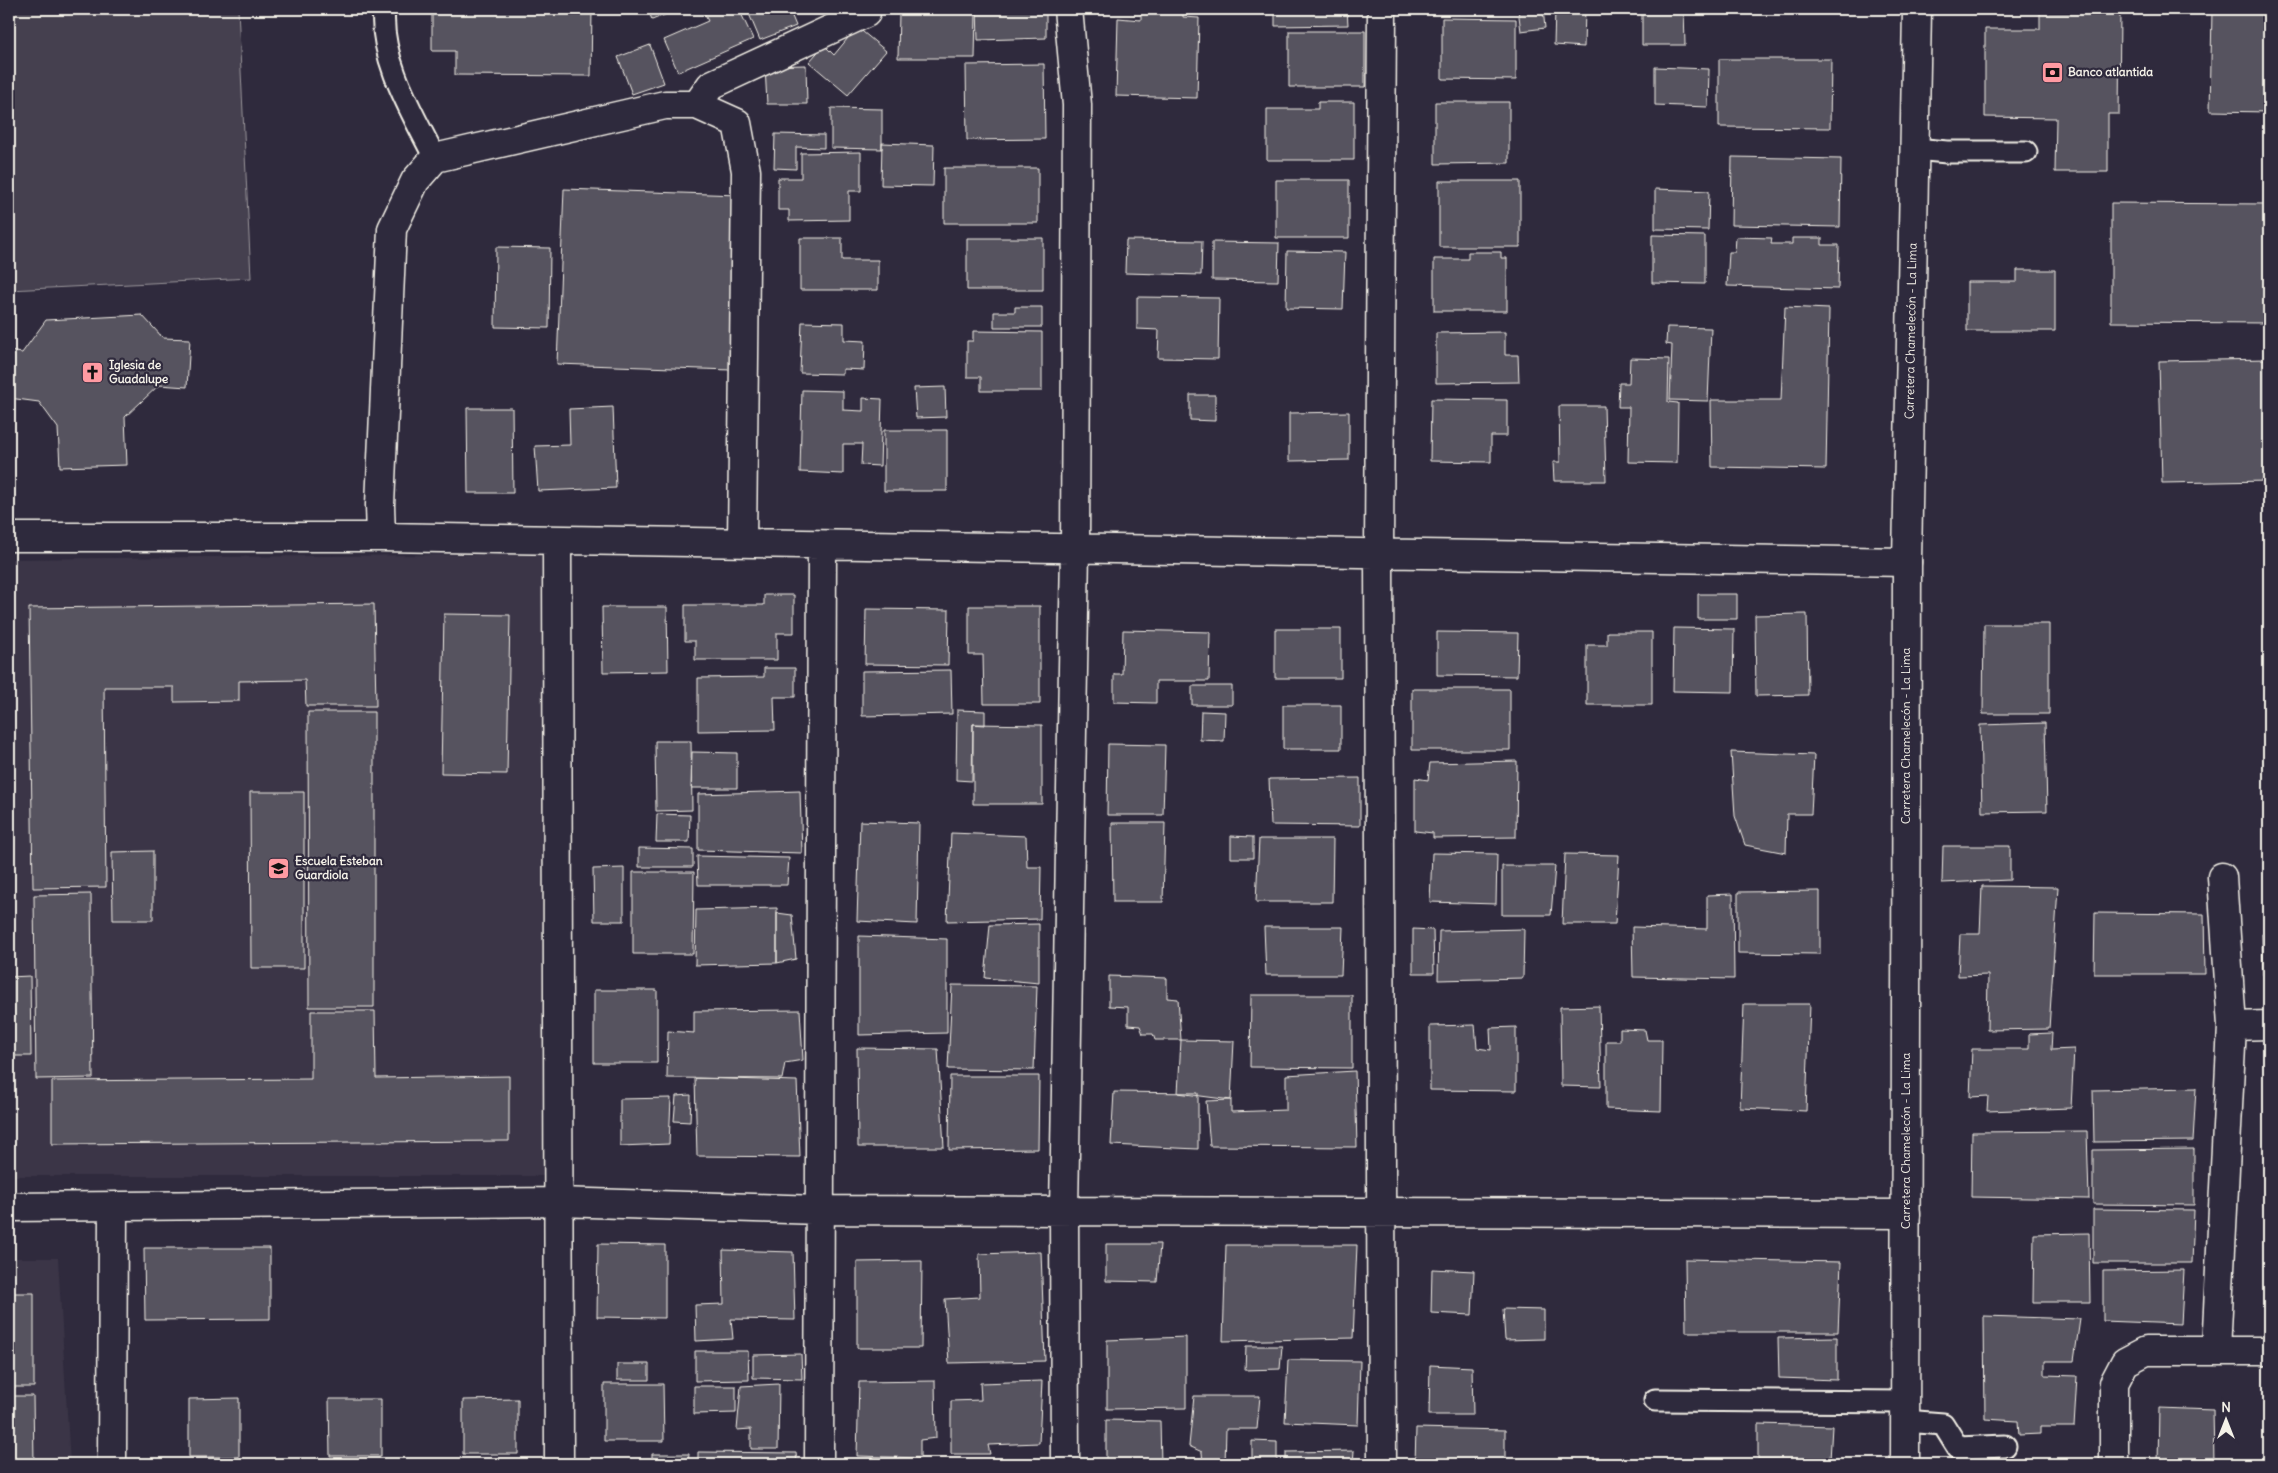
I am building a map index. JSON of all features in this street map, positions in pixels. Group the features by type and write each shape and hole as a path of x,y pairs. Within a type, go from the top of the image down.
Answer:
{"street":[{"path":"1065,1464 1064,1211 1076,549 1077,105 1068,9"},
{"path":"1382,9 1379,554 1383,1212 1382,1464"},
{"name":"Carretera Chamelecón - La Lima","path":"1905,1464 1907,562 1917,9"},
{"path":"697,105 711,85 866,13"},
{"path":"382,537 380,505 392,229 415,181 435,158 665,105 697,105 737,122 746,171 742,543"},
{"path":"9,537 382,537 1907,562"},
{"path":"557,540 558,1464"},
{"path":"818,1464 822,545"},
{"path":"2216,1350 2232,1026 2222,877"},
{"path":"2232,1026 2269,1025"},
{"path":"9,1207 113,1208 558,1202 819,1210 1906,1214"},
{"path":"112,1464 113,1208"},
{"path":"2114,1464 2114,1383 2126,1362 2146,1351 2269,1351"}],"lane":[{"path":"384,9 383,23 396,80 435,158"},
{"path":"1914,150 2026,152"},
{"path":"1655,1400 1905,1411 1943,1424 1958,1456 2005,1446"}],"shaded area":[{"path":"9,9 238,9 251,278 9,290"},
{"name":"Escuela Esteban Guardiola","path":"541,554 556,1176 9,1176 9,559"},
{"path":"9,1258 58,1258 70,1464 9,1464"}],"building":[{"path":"432,9 592,9 591,76 455,75 455,51 432,51"},
{"path":"648,9 676,9 677,10 652,20"},
{"path":"702,9 739,9 753,39 678,72 664,40 708,21"},
{"path":"747,9 789,9 796,26 760,40"},
{"path":"977,9 977,10 919,10"},
{"path":"977,9 1046,9 1046,38 978,40"},
{"path":"1141,9 1183,9 1183,17 1199,18 1197,98 1116,96 1118,18 1141,20"},
{"path":"1275,9 1347,9 1348,25 1275,26"},
{"path":"1518,9 1543,9 1545,28 1521,31"},
{"path":"1555,9 1585,9 1584,47 1554,45"},
{"path":"1604,9 1684,9 1685,45 1642,45 1642,12 1604,12"},
{"path":"2212,11 2269,12 2269,112 2210,111"},
{"path":"899,12 976,13 975,58 898,58"},
{"name":"Banco atlantida","path":"2040,12 2120,13 2119,114 2108,114 2108,172 2055,172 2056,118 1985,117 1985,29 2040,29"},
{"path":"1442,18 1516,19 1516,80 1442,79"},
{"path":"857,27 886,51 848,95 809,62 824,45 834,55"},
{"path":"1289,31 1365,31 1365,87 1289,87"},
{"path":"650,45 664,83 632,94 618,57"},
{"path":"1719,59 1831,59 1830,128 1719,127"},
{"path":"1044,64 1045,139 967,140 966,65"},
{"path":"806,65 807,104 767,104 765,66"},
{"path":"1655,67 1709,69 1708,107 1655,105"},
{"path":"1318,102 1354,102 1354,160 1267,160 1267,109 1318,109"},
{"path":"1435,102 1509,102 1509,163 1435,164"},
{"path":"831,108 882,109 882,149 831,148"},
{"path":"775,134 824,135 824,148 796,147 796,169 774,168"},
{"path":"882,143 934,145 933,186 881,185"},
{"path":"861,152 861,191 849,191 849,220 789,221 789,210 778,210 778,178 801,178 801,153"},
{"path":"1732,157 1841,159 1840,227 1731,225"},
{"path":"944,168 1038,168 1038,223 944,223"},
{"path":"1276,180 1349,180 1349,238 1276,238"},
{"path":"1439,181 1520,181 1520,247 1439,247"},
{"path":"564,189 738,195 731,370 557,364"},
{"path":"1655,189 1709,191 1708,230 1655,229"},
{"path":"2111,203 2269,204 2269,323 2111,322"},
{"path":"1652,235 1705,236 1705,284 1652,283"},
{"path":"1736,237 1772,238 1771,244 1792,244 1792,238 1822,238 1822,245 1839,245 1838,289 1727,286 1729,252 1735,252"},
{"path":"800,238 842,238 842,260 878,260 878,290 800,290"},
{"path":"967,238 1043,238 1043,290 967,290"},
{"path":"1126,240 1202,241 1201,275 1125,273"},
{"path":"1212,242 1279,243 1278,281 1212,280"},
{"path":"496,247 550,248 549,328 495,327"},
{"path":"1287,251 1345,252 1343,309 1286,308"},
{"path":"1468,252 1501,252 1501,258 1507,258 1507,311 1434,311 1434,259 1468,259"},
{"path":"2017,270 2055,270 2055,331 1967,331 1967,282 2017,282"},
{"path":"1137,297 1219,298 1218,359 1158,358 1159,330 1137,329"},
{"path":"1015,307 1042,307 1042,327 994,327 994,312 1015,312"},
{"path":"1785,307 1829,309 1826,469 1712,467 1711,400 1781,400"},
{"path":"142,315 163,338 190,339 187,387 159,385 125,417 127,465 60,467 58,428 39,402 9,398 9,351 22,353 46,320"},
{"path":"802,322 844,323 844,340 865,341 864,370 843,369 843,374 800,373"},
{"path":"1667,327 1711,328 1708,401 1670,400 1672,345 1666,344"},
{"path":"973,331 1042,332 1042,391 981,391 981,377 967,377 967,341 973,341"},
{"path":"1505,332 1505,355 1518,355 1519,382 1436,383 1436,333"},
{"path":"1630,358 1669,359 1668,402 1678,403 1677,463 1628,462 1629,407 1618,407 1619,383 1629,383"},
{"path":"2269,359 2269,481 2162,483 2159,361"},
{"path":"945,387 946,417 916,418 914,388"},
{"path":"802,390 843,391 843,410 863,411 863,398 882,399 880,466 861,465 862,444 843,444 843,474 800,472"},
{"path":"1190,395 1215,395 1215,421 1190,420"},
{"path":"1431,399 1507,400 1507,436 1491,436 1491,462 1430,461"},
{"path":"1559,406 1604,406 1606,481 1554,481 1553,462 1560,462"},
{"path":"613,407 616,488 538,491 535,446 570,445 569,409"},
{"path":"467,408 512,408 513,493 468,493"},
{"path":"1349,412 1349,460 1289,461 1289,413"},
{"path":"884,430 947,430 947,491 884,491"},
{"path":"1698,594 1737,594 1737,619 1698,619"},
{"path":"764,595 794,595 794,633 777,633 777,660 695,660 695,641 685,641 685,605 764,605"},
{"path":"374,604 376,706 306,706 305,680 239,681 239,701 174,702 174,687 104,687 106,887 33,888 29,608"},
{"path":"969,606 1040,606 1040,704 984,704 983,655 969,655"},
{"path":"602,607 667,607 668,671 603,672"},
{"path":"866,609 949,610 948,665 865,664"},
{"path":"444,614 510,615 507,774 441,773"},
{"path":"1807,614 1808,695 1756,696 1755,615"},
{"path":"1984,624 2049,624 2049,714 1983,714"},
{"path":"1674,628 1734,629 1733,692 1673,691"},
{"path":"1275,629 1341,629 1341,678 1275,678"},
{"path":"1123,630 1210,632 1209,681 1156,681 1156,703 1114,702 1114,674 1122,674"},
{"path":"1437,632 1518,633 1517,676 1437,675"},
{"path":"1607,632 1652,632 1652,705 1587,705 1587,645 1607,645"},
{"path":"764,668 795,668 795,697 774,697 775,730 698,731 698,678 764,677"},
{"path":"951,670 952,714 862,716 862,671"},
{"path":"1192,686 1232,686 1232,705 1192,705"},
{"path":"1412,689 1510,689 1510,750 1412,750"},
{"path":"1283,705 1341,705 1341,749 1283,749"},
{"path":"957,710 985,711 985,725 973,724 972,781 956,780"},
{"path":"1201,711 1225,712 1224,741 1200,740"},
{"path":"308,712 374,712 374,1007 309,1007"},
{"path":"2045,723 2047,811 1982,812 1980,725"},
{"path":"973,724 1042,725 1042,804 973,804"},
{"path":"655,741 691,741 692,810 656,811"},
{"path":"1108,744 1165,745 1163,815 1107,815"},
{"path":"692,752 737,753 737,788 691,788"},
{"path":"1731,752 1814,755 1811,814 1787,814 1786,853 1745,845 1735,816"},
{"path":"1517,761 1516,837 1433,838 1433,833 1415,831 1415,778 1428,780 1430,763"},
{"path":"1360,778 1360,826 1271,825 1269,779"},
{"path":"800,791 802,853 698,850 698,794"},
{"path":"250,792 304,792 304,968 251,968"},
{"path":"657,814 690,815 689,842 656,842"},
{"path":"860,821 919,823 917,924 857,921"},
{"path":"1112,823 1165,823 1163,902 1113,902"},
{"path":"951,833 1026,836 1027,867 1041,867 1040,919 947,921"},
{"path":"1231,836 1253,837 1253,858 1231,858"},
{"path":"1259,839 1333,839 1332,902 1256,902"},
{"path":"1943,846 2010,846 2010,880 1942,883"},
{"path":"639,848 693,849 693,867 639,867"},
{"path":"153,851 153,920 113,920 112,852"},
{"path":"1432,853 1497,854 1496,904 1430,902"},
{"path":"1565,854 1619,855 1615,924 1562,924"},
{"path":"697,856 789,858 787,885 698,885"},
{"path":"1502,866 1555,866 1551,915 1502,915"},
{"path":"624,868 624,921 594,921 593,869"},
{"path":"633,872 694,872 693,954 633,954"},
{"path":"1982,886 2058,887 2049,1029 1987,1030 1988,975 1958,976 1960,934 1980,934"},
{"path":"1820,891 1820,954 1738,953 1738,892"},
{"path":"91,894 93,1078 36,1079 34,895"},
{"path":"1733,894 1734,979 1633,977 1632,927 1707,929 1707,895"},
{"path":"777,908 777,963 695,965 696,910"},
{"path":"777,913 792,915 796,959 777,963"},
{"path":"2095,913 2204,914 2205,974 2094,974"},
{"path":"1039,924 1039,983 985,978 990,925"},
{"path":"1264,927 1343,927 1341,975 1266,975"},
{"path":"1413,929 1433,930 1434,973 1413,973"},
{"path":"1524,929 1523,978 1438,980 1439,931"},
{"path":"2262,934 2269,934 2269,975 2263,975"},
{"path":"859,936 947,939 947,1033 859,1035"},
{"path":"30,976 31,1056 9,1056 9,977"},
{"path":"1109,976 1167,978 1167,998 1178,999 1181,1040 1155,1040 1153,1034 1143,1034 1140,1026 1128,1025 1128,1007 1109,1006"},
{"path":"952,985 1037,986 1034,1070 948,1069"},
{"path":"594,990 657,990 657,1063 594,1063"},
{"path":"1251,995 1352,995 1352,1068 1250,1067"},
{"path":"1744,1004 1810,1004 1806,1111 1740,1108"},
{"path":"1599,1006 1601,1087 1561,1086 1560,1007"},
{"path":"800,1010 803,1060 785,1063 782,1079 667,1078 668,1031 694,1033 694,1011"},
{"path":"311,1011 375,1011 376,1078 509,1076 509,1141 52,1144 52,1081 311,1079"},
{"path":"1475,1025 1477,1048 1491,1050 1490,1028 1516,1027 1516,1091 1430,1090 1430,1026"},
{"path":"1620,1029 1645,1030 1647,1040 1662,1040 1661,1111 1606,1109 1606,1041 1620,1041"},
{"path":"2052,1033 2051,1050 2074,1049 2071,1108 1987,1111 1988,1096 1970,1097 1972,1049 2029,1049 2029,1034"},
{"path":"1181,1040 1234,1041 1231,1100 1178,1093"},
{"path":"857,1048 938,1049 944,1147 858,1147"},
{"path":"1355,1071 1357,1147 1210,1146 1206,1101 1231,1100 1231,1112 1286,1110 1286,1075"},
{"path":"950,1076 1039,1076 1038,1149 949,1150"},
{"path":"695,1078 797,1081 800,1157 697,1156"},
{"path":"2196,1088 2193,1141 2094,1142 2093,1090"},
{"path":"1114,1092 1198,1093 1198,1149 1111,1145"},
{"path":"691,1095 690,1122 674,1121 676,1096"},
{"path":"671,1098 669,1144 620,1146 620,1099"},
{"path":"2267,1098 2269,1098 2269,1189 2267,1189"},
{"path":"2087,1131 2089,1199 1971,1197 1972,1132"},
{"path":"2194,1149 2194,1205 2093,1204 2093,1150"},
{"path":"2093,1209 2194,1210 2192,1263 2093,1263"},
{"path":"2089,1233 2090,1302 2033,1302 2034,1234"},
{"path":"598,1244 665,1245 665,1318 597,1317"},
{"path":"1106,1244 1160,1244 1157,1282 1106,1281"},
{"path":"1226,1245 1357,1245 1353,1338 1223,1341"},
{"path":"144,1248 270,1248 270,1319 145,1320"},
{"path":"723,1250 793,1252 795,1320 731,1319 733,1339 696,1341 695,1305 724,1304"},
{"path":"1041,1252 1045,1361 949,1363 945,1299 980,1297 979,1254"},
{"path":"1685,1259 1841,1262 1838,1332 1686,1332"},
{"path":"922,1261 921,1348 857,1348 857,1262"},
{"path":"1432,1269 1474,1271 1472,1315 1431,1313"},
{"path":"2184,1270 2181,1324 2103,1321 2103,1271"},
{"path":"9,1293 34,1293 34,1387 9,1387"},
{"path":"1503,1309 1544,1310 1544,1339 1505,1340"},
{"path":"1984,1316 2080,1319 2074,1361 2045,1361 2045,1375 2077,1376 2074,1427 2040,1427 2040,1434 2019,1435 2018,1421 1985,1419"},
{"path":"1186,1337 1186,1408 1107,1409 1107,1340"},
{"path":"1837,1337 1837,1380 1779,1378 1778,1338"},
{"path":"1246,1346 1282,1346 1280,1369 1245,1370"},
{"path":"695,1351 748,1351 749,1380 695,1381"},
{"path":"801,1354 802,1379 753,1378 753,1355"},
{"path":"1288,1360 1360,1361 1358,1425 1285,1422"},
{"path":"617,1364 649,1364 649,1380 617,1380"},
{"path":"1430,1365 1472,1367 1473,1415 1429,1415"},
{"path":"935,1381 936,1438 920,1440 920,1458 857,1456 859,1382"},
{"path":"1042,1381 1039,1443 988,1445 990,1454 951,1454 951,1401 981,1400 980,1383"},
{"path":"604,1384 663,1384 664,1441 604,1441"},
{"path":"779,1384 778,1449 751,1449 751,1429 737,1430 741,1386"},
{"path":"694,1386 736,1386 736,1413 694,1414"},
{"path":"9,1396 33,1396 34,1464 9,1464"},
{"path":"1194,1396 1260,1396 1257,1429 1226,1429 1225,1464 1203,1464 1202,1452 1189,1446"},
{"path":"239,1398 239,1457 189,1457 189,1399"},
{"path":"329,1399 381,1399 381,1456 330,1456"},
{"path":"518,1399 518,1454 463,1454 463,1400"},
{"path":"2159,1408 2213,1410 2214,1464 2158,1464"},
{"path":"1106,1420 1160,1421 1161,1464 1106,1464"},
{"path":"1758,1424 1832,1426 1830,1460 1758,1459"},
{"path":"1416,1428 1505,1430 1505,1461 1494,1464 1415,1464"},
{"path":"1252,1441 1277,1442 1277,1464 1252,1464"},
{"path":"1354,1451 1353,1464 1286,1464 1286,1452"},
{"path":"698,1452 796,1453 797,1464 698,1464"},
{"path":"652,1454 689,1454 688,1464 652,1464"}],"place":[{"name":"Banco atlantida","path":"2052,72"},
{"name":"Iglesia de Guadalupe","path":"93,372"},
{"name":"Escuela Esteban Guardiola","path":"279,868"}]}
